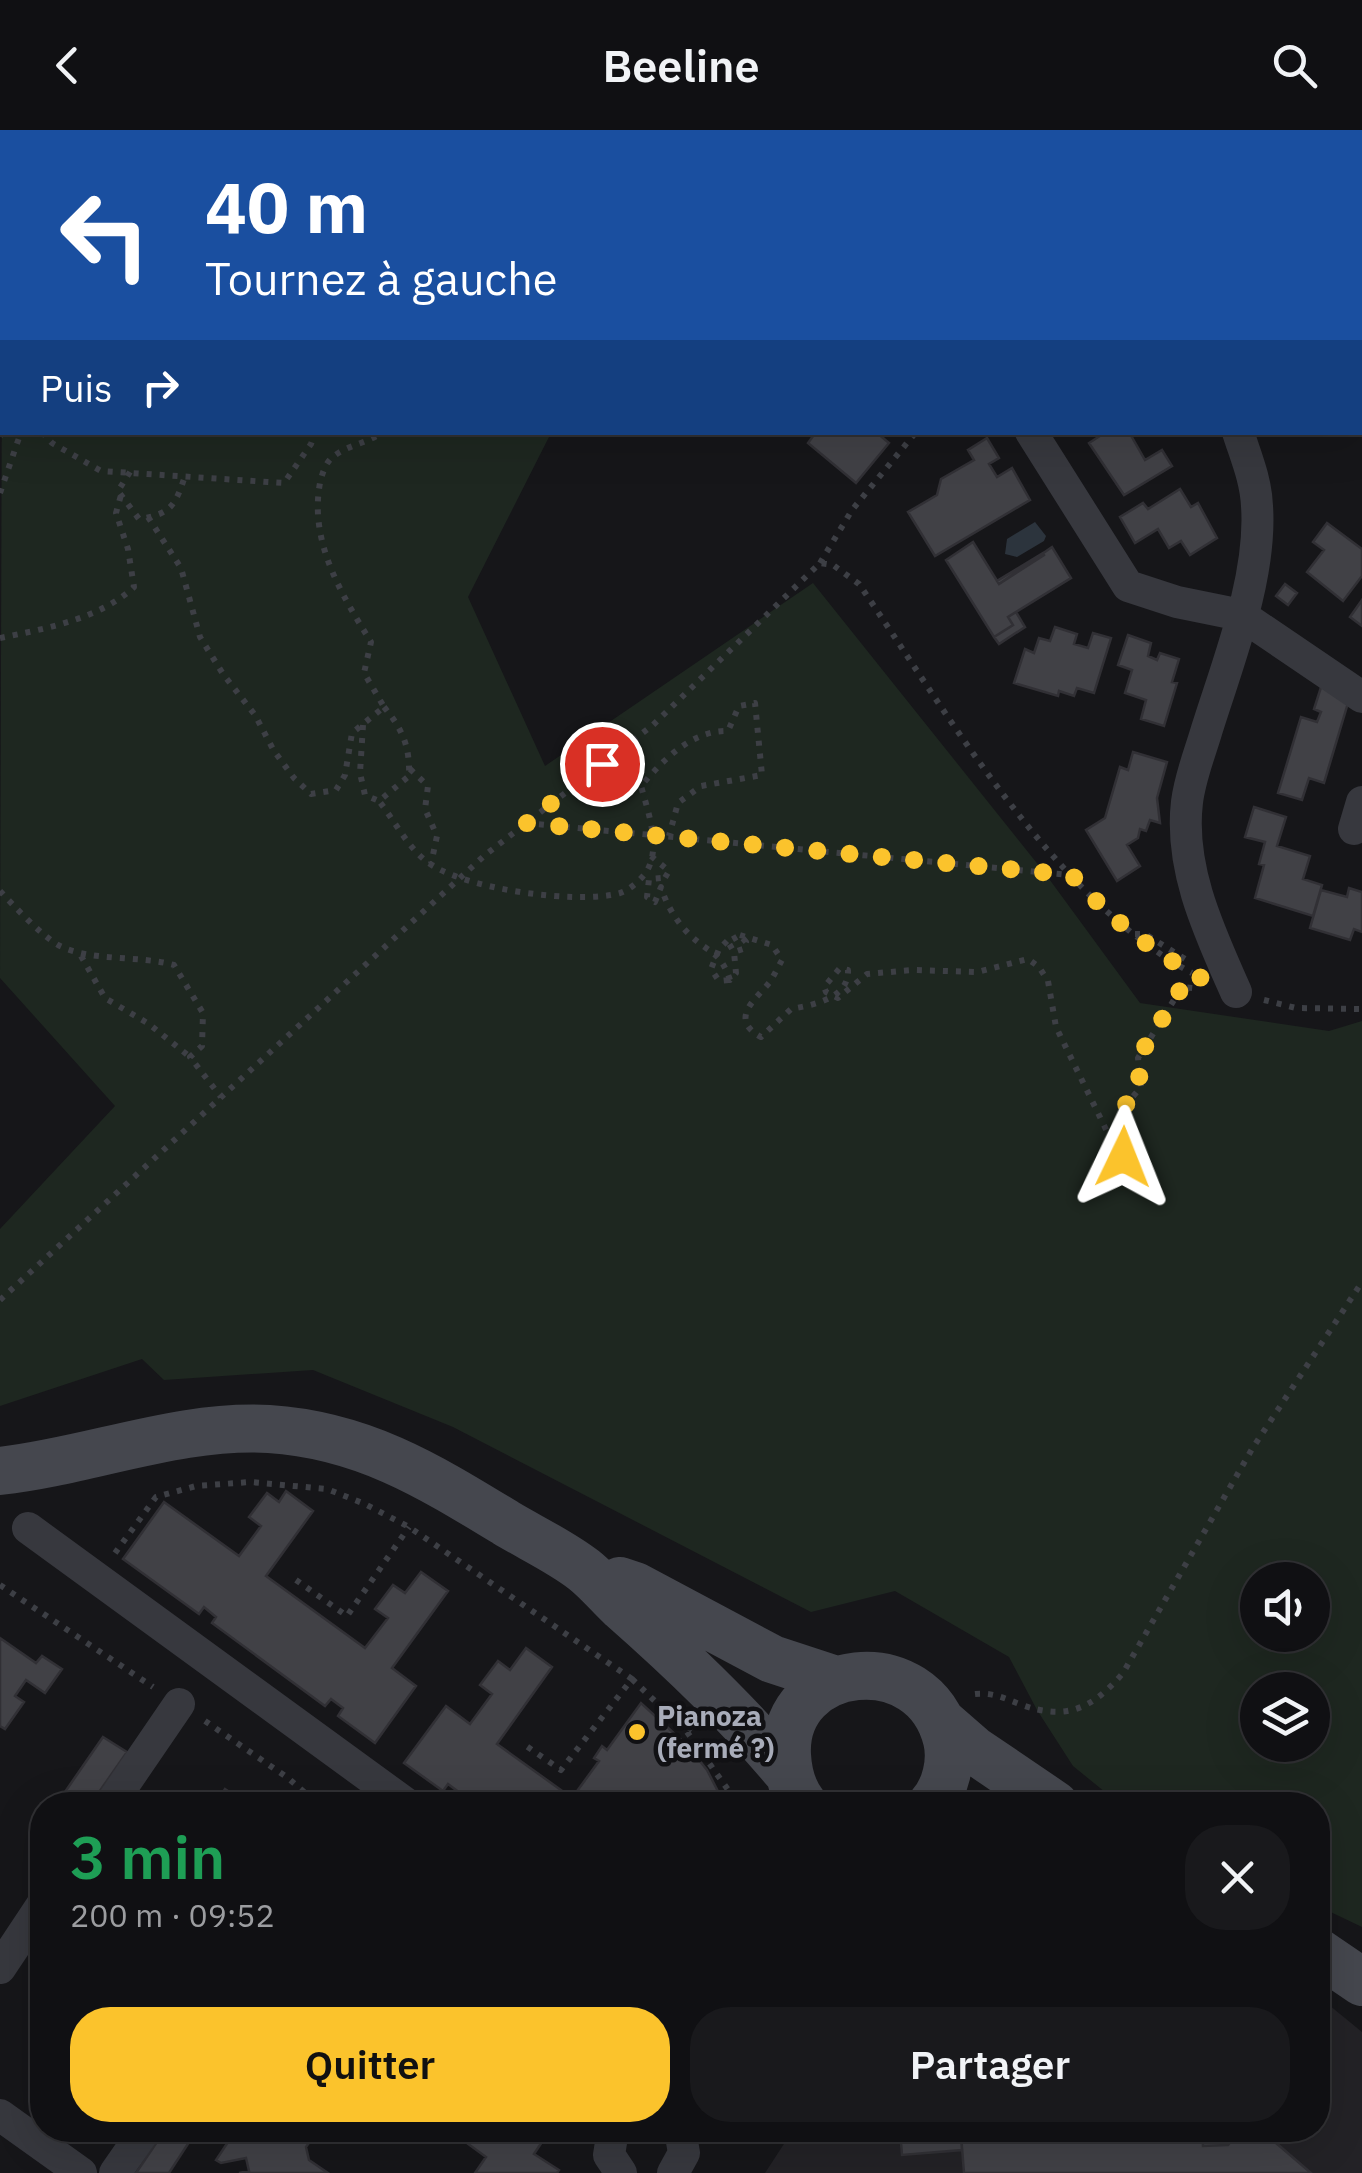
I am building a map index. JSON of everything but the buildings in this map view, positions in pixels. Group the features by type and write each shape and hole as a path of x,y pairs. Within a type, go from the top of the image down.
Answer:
{"street":[{"path":"1033,435 1128,586 1240,615 1362,697"},
{"path":"1236,992 1208,926 1189,865 1186,832 1192,779 1249,581 1257,507 1252,474 1239,435"},
{"path":"0,1471 190,1434 268,1429 324,1436 385,1454 583,1569 635,1586 772,1659 836,1680"},
{"path":"28,1528 390,1792"},
{"path":"583,1569 729,1707 794,1792"},
{"path":"795,1792 787,1745 795,1718 812,1696 836,1680 878,1675 916,1690 932,1705 959,1709"},
{"path":"119,1792 179,1704"},
{"path":"938,1792 947,1775 959,1709"},
{"path":"959,1709 974,1750 1035,1792"},
{"path":"0,1968 30,1923"},
{"path":"1330,1960 1362,1982"},
{"path":"0,2114 30,2136"},
{"path":"39,2142 82,2173"},
{"path":"115,2173 137,2142"},
{"path":"609,2142 609,2155 621,2173"},
{"path":"680,2171 682,2142"}],"path":[{"path":"0,493 20,435"},
{"path":"44,435 52,444 101,471 284,483 315,435"},
{"path":"376,435 332,456 321,476 316,508 319,532 335,580 371,642 364,673 403,730 409,776 379,801"},
{"path":"0,1300 457,879 653,725 820,563 852,510 914,435"},
{"path":"130,472 118,490 139,519 160,516 177,501 185,476"},
{"path":"0,638 76,619 120,600 134,587 116,513 122,495"},
{"path":"148,517 181,568 200,637 256,716 274,751 310,794 336,790 345,775 352,732 384,707"},
{"path":"820,563 832,565 859,584 1011,804 1098,905 1203,979 1193,988 1182,987 1138,1058 1140,1087 1124,1107 1129,1127 1124,1134 1123,1157"},
{"path":"364,724 360,773 365,795 379,801 424,860 457,879 499,888 603,896 625,892 646,873 652,856 641,786 678,748 718,730 728,731 739,706 755,702 762,775 701,786 678,803 669,836"},
{"path":"409,768 428,786 425,810 437,836 431,864"},
{"path":"526,823 1072,875"},
{"path":"652,856 669,870 663,882 661,878 649,880 647,896 655,902 660,886 682,926 717,953 730,980"},
{"path":"0,892 59,945 101,956 152,958 174,965 202,1013 202,1046 190,1058"},
{"path":"727,942 711,968 719,981 730,980 736,973 734,952 743,949 746,942 740,935 772,945 782,960 769,983 752,997 748,1006 746,1022 761,1037 791,1010 811,1009 832,995 838,998 867,974 913,970 977,972 1028,959 1039,967 1048,982 1056,1027 1117,1152 1145,1176"},
{"path":"80,956 106,998 150,1024 190,1058 221,1097"},
{"path":"1236,992 1296,1008 1362,1009"},
{"path":"959,1709 989,1692 1037,1710 1068,1711 1086,1707 1105,1694 1123,1674 1252,1449 1362,1282"},
{"path":"96,1578 156,1497 196,1486 250,1482 327,1490 409,1527 632,1678 687,1732 730,1792"},
{"path":"296,1580 347,1616 409,1527"},
{"path":"522,1743 560,1770 632,1678"},
{"path":"687,1732 702,1710"}],"shaded area":[{"path":"2,435 550,435 468,597 545,766 813,583 1044,872 1140,1003 1329,1031 1362,1021 1362,1927 1330,1912 1330,1792 1105,1792 1073,1766 1009,1657 895,1591 811,1612 453,1427 313,1370 164,1380 142,1359 0,1406 0,1229 115,1106 0,978"},
{"path":"1035,522 1046,536 1044,541 1017,557 1005,554 1007,539"},
{"path":"1330,2006 1362,2032 1362,2173 765,2173 785,2142 1330,2142"}],"place":[{"name":"Pianoza (fermé ?)","path":"637,1732"}],"route":[{"path":"602,764 526,823 1072,875 1098,905 1144,942 1203,979 1193,988 1182,987 1138,1058 1140,1087 1124,1107 1129,1127 1124,1134 1123,1157"}]}
